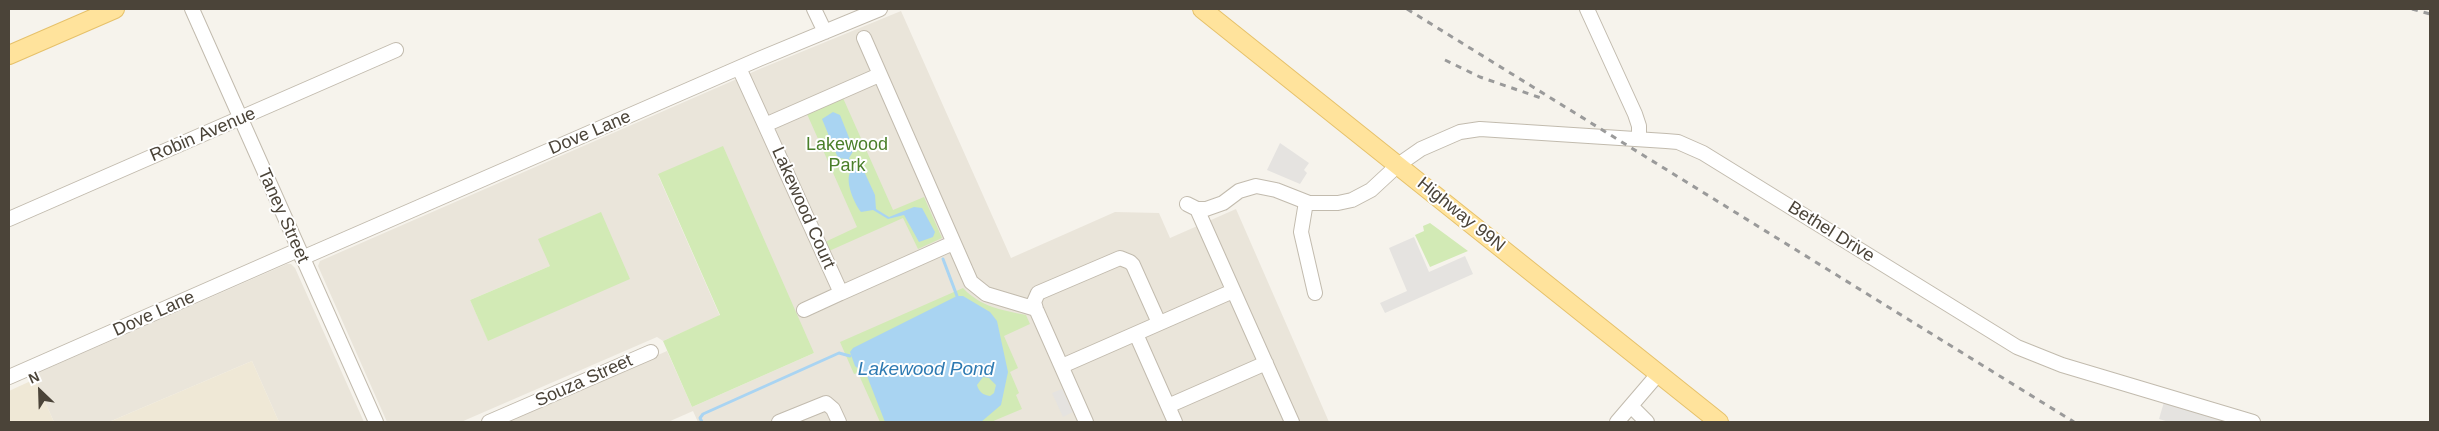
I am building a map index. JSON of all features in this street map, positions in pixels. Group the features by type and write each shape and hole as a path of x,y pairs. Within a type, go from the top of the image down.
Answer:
{"main road":[{"path":"9,55 114,9"},
{"name":"Highway 99N","path":"1202,9 1719,422"}],"street":[{"name":"Taney Street","path":"192,9 376,422"},
{"path":"814,9 825,32"},
{"name":"Dove Lane","path":"9,377 880,9"},
{"path":"1587,9 1635,114 1639,126 1639,139"},
{"path":"864,38 967,274 981,292 1036,309"},
{"name":"Robin Avenue","path":"9,219 396,50"},
{"path":"738,68 765,125"},
{"name":"Lakewood Court","path":"841,293 765,125 879,75"},
{"name":"Bethel Drive","path":"1398,165 1421,149 1460,132 1480,129 1678,142 1703,153 2017,347 2062,365 2253,422"},
{"path":"1292,422 1192,206 1215,206 1239,191 1256,186 1276,190 1306,202 1338,203 1352,200 1371,190 1398,165"},
{"path":"1306,202 1301,232 1315,293"},
{"path":"804,310 953,243"},
{"path":"1086,422 1036,309 1035,297 1042,290 1120,258 1130,262 1133,266 1159,323"},
{"path":"1062,366 1233,291"},
{"path":"1136,334 1175,422"},
{"name":"Souza Street","path":"489,422 651,352"},
{"path":"1168,406 1266,363"},
{"path":"1617,422 1659,373"},
{"path":"779,422 826,403 833,409 839,422"},
{"path":"1631,406 1647,422"}],"shaded area":[{"path":"901,11 1011,258 1115,212 1159,213 1170,238 1236,209 1329,422 698,422 693,411 668,422 506,422 667,351 692,407 814,353 658,175 720,316 663,341 657,337 461,422 387,422 318,266 320,261 762,68","holes":["550,266 488,340 470,300"]},
{"path":"1280,143 1309,163 1304,170 1307,173 1300,184 1267,170"},
{"path":"1414,237 1429,272 1465,256 1473,274 1385,313 1380,303 1407,291 1389,248"},
{"path":"287,264 291,264 295,268 364,422 279,422 252,361 109,422 54,422 33,375"},
{"path":"252,361 279,422 109,422"},
{"path":"35,379 54,422 9,422 9,391"},
{"path":"1062,389 1073,412 1063,417 1052,393"},
{"path":"2164,402 2228,422 2169,422 2159,419"}],"green space":[{"name":"Lakewood Park","path":"843,98 893,210 924,197 942,238 918,249 903,218 829,251 825,242 857,227 807,114"},
{"path":"723,146 814,353 692,407 663,341 720,315 658,174"},
{"path":"601,212 630,279 488,341 470,300 550,266 538,239"},
{"path":"1430,223 1468,251 1430,267 1415,235 1424,231 1423,226"},
{"name":"Lakewood Pond","path":"963,288 984,304 1026,315 1030,324 1004,336 1018,368 1010,372 1019,393 1016,395 1022,409 991,422 880,422 858,373 854,374 840,342"}],"water":[{"path":"833,112 840,115 854,150 849,158 853,167 863,169 875,195 876,209 889,217 914,207 922,208 935,232 933,237 919,242 904,215 888,219 873,210 861,212 849,186 851,171 847,159 838,158 822,119"},
{"name":"Lakewood Pond","path":"957,296 963,296 990,312 997,321 1008,372 1001,405 981,422 885,422 867,376 855,366 850,352 853,348","holes":["983,377 989,378 996,385 994,393 990,396 982,393 977,385"]}],"waterway":[{"path":"943,259 957,296"},
{"path":"702,422 700,418 703,414 839,353 850,356"}],"railway":[{"path":"1407,9 2074,422"},
{"path":"2412,9 2430,14"},
{"path":"1445,60 1480,77 1541,98"}]}
